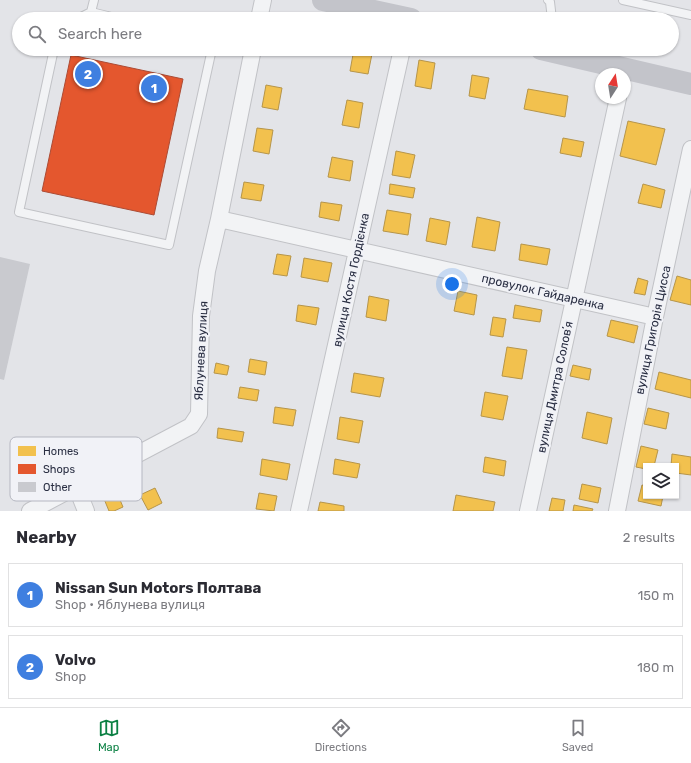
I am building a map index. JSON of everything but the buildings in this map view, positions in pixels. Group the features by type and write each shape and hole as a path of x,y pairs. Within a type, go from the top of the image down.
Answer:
{"main road":[{"path":"323,0 377,12"},
{"path":"572,56 614,68"},
{"path":"631,72 691,84"}],"street":[{"path":"260,12 262,0"},
{"name":"Яблунева вулиця","path":"142,452 191,426 199,414 201,316 208,271 251,56"},
{"name":"вулиця Костя Гордієнка","path":"300,511 400,56"},
{"name":"вулиця Дмитра Соловʼя","path":"528,511 617,104"},
{"name":"вулиця Григорія Цисса","path":"617,511 655,317 691,149"},
{"name":"провулок Гайдаренка","path":"219,219 655,317"},
{"name":"Яблунева вулиця","path":"30,511 48,501"},
{"path":"82,501 86,511"}],"lane":[{"path":"91,12 94,0"},
{"path":"548,0 550,2 551,12"},
{"path":"623,0 677,12"},
{"path":"679,12 691,15"},
{"path":"52,56 19,212 169,245 210,56"}],"place":[{"name":"Volvo","path":"88,74"},
{"name":"Nissan Sun Motors Полтава","path":"154,88"}]}
